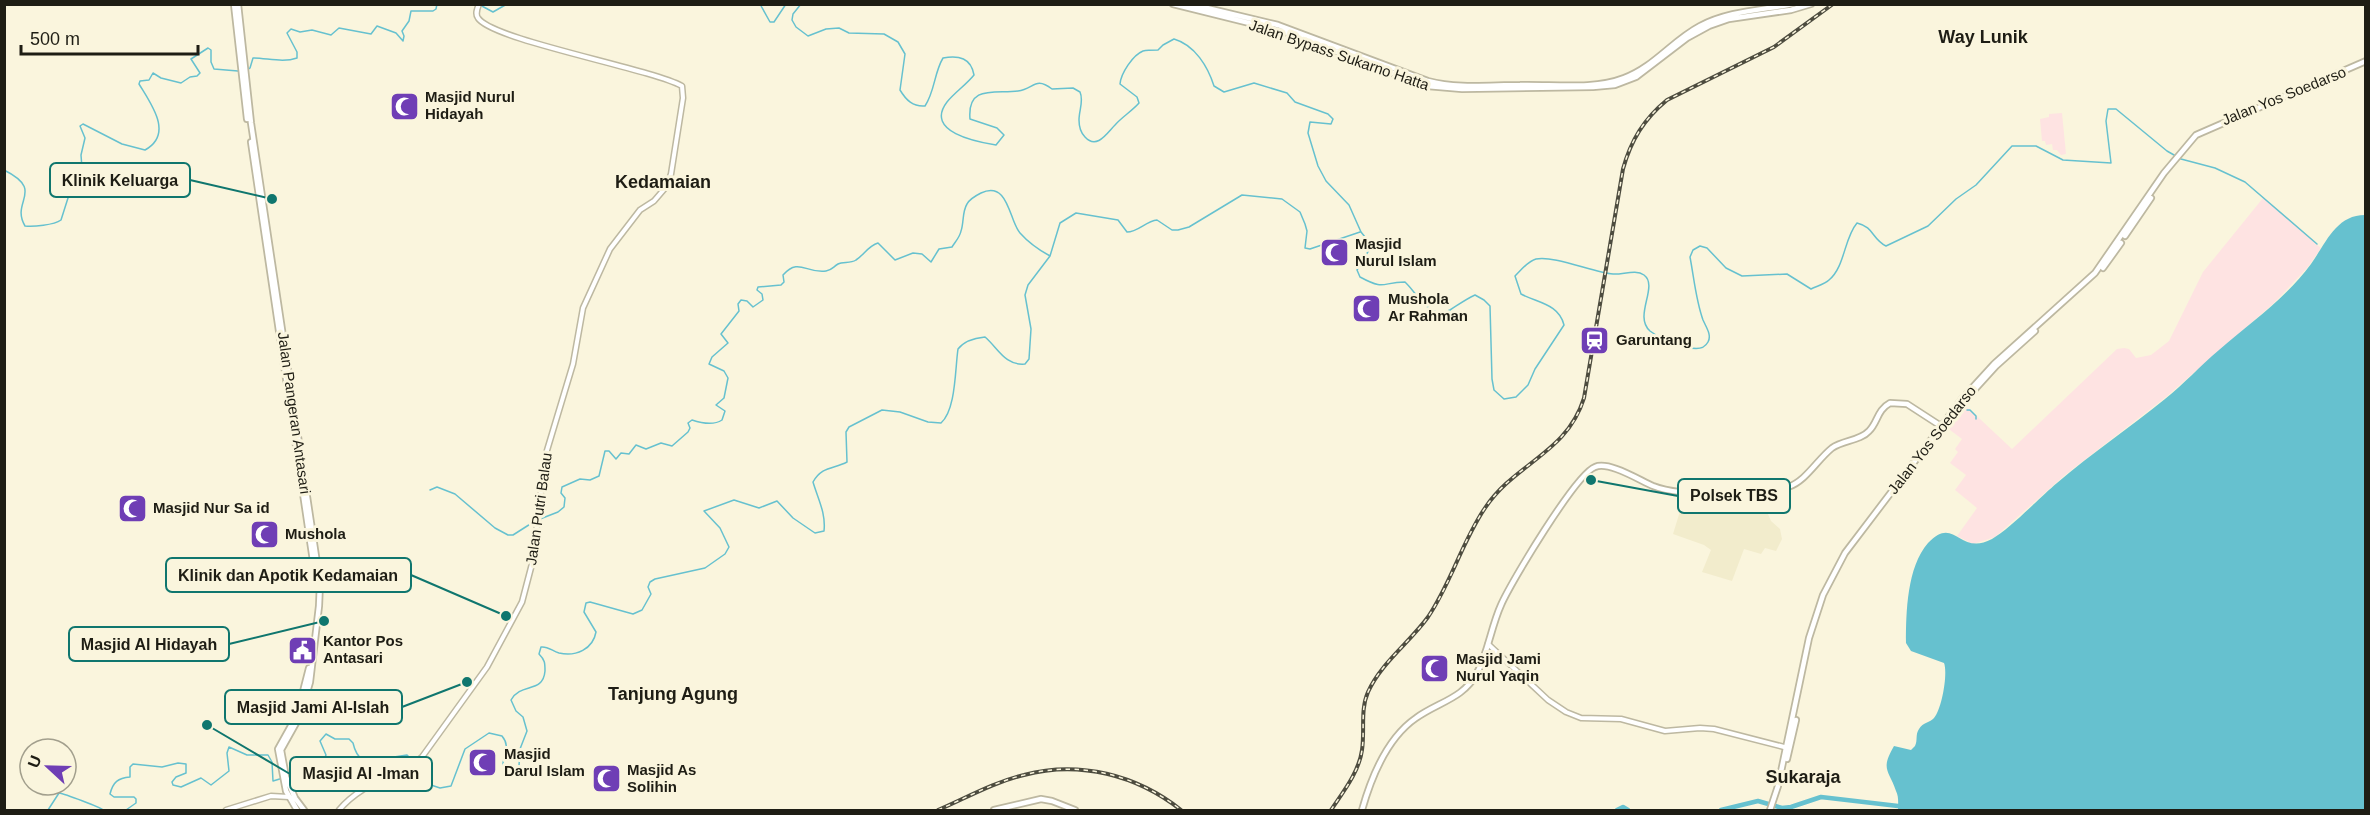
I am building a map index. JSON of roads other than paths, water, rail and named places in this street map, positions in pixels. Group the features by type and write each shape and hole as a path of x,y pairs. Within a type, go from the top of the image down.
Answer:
{"main road":[{"name":"Jalan Pangeran Antasari","path":"236,4 244,82 317,584 306,685 296,717 278,749 289,797 301,810"},
{"name":"Jalan Bypass Sukarno Hatta","path":"1173,4 1285,32 1439,84 1488,86 1602,83 1636,73 1686,34 1712,20 1740,12 1793,4"},
{"name":"Jalan Bypass Sukarno Hatta","path":"1190,4 1278,25 1436,88 1606,87 1636,77 1688,38 1709,26 1729,19 1791,10 1811,4"},
{"name":"Jalan Putri Balau","path":"339,810 361,790 415,762 487,668 515,616 532,569 545,457 575,356 583,308 610,249 632,219 663,192 671,174 683,95 682,86 638,70 509,34 481,21 477,15 478,5"},
{"name":"Jalan Yos Soedarso","path":"1772,809 1788,749 1811,633 1829,584 1845,553 1942,427 1994,364 2074,296 2100,267 2192,138 2203,131 2366,61"},
{"path":"1362,810 1375,772 1399,733 1414,719 1467,688 1479,668 1502,603 1540,536 1587,472 1594,467 1606,465 1661,489 1684,492 1710,495 1775,490 1797,483 1837,446 1866,434 1880,410 1890,403 1907,404 1942,427"},
{"path":"1487,644 1548,700 1566,712 1581,718 1621,719 1665,731 1714,729 1788,749"},
{"name":"Jalan Pangeran Antasari","path":"286,781 301,810"},
{"path":"226,810 267,797 289,797"},
{"path":"994,810 1041,800 1052,801 1075,810"}],"water":[{"path":"2365,215 2365,810 1898,810 1898,796 1887,770 1887,760 1894,746 1911,750 1915,746 1919,729 1932,720 1937,713 1945,682 1944,663 1911,651 1906,643 1909,590 1916,564 1928,543 1937,535 1945,533 1972,543 1981,543 2000,534 2070,472 2172,393 2279,299 2311,264 2339,225 2355,216"}],"waterway":[{"path":"246,71 250,68 253,58 281,60 297,58 297,52 287,33 291,29 300,32 312,30 331,35 339,28 371,34 377,26 396,33 403,41 402,31 409,21 411,11 433,11 437,4"},
{"path":"480,5 493,12 507,4"},
{"path":"760,4 770,22 774,22 786,4"},
{"path":"801,4 793,14 792,20 796,27 808,36 826,29 839,28 849,33 884,34 898,42 905,54 900,90 913,104 925,106 943,58 954,57 967,61 974,75 947,102 942,112 942,121 956,134 987,144 996,145 1004,135 997,128 970,119 973,100 985,93 1018,91 1038,83 1052,89 1073,88 1080,92 1081,131 1089,141 1102,139 1139,103 1137,97 1120,84 1128,65 1139,53 1158,50 1174,39 1194,51 1204,64 1214,86 1224,92 1254,83 1287,93 1295,102 1328,114 1333,119 1331,124 1310,122 1308,133 1318,166 1326,181 1349,205 1361,232 1369,242 1369,250 1357,270 1360,277 1379,285 1405,282 1424,304 1436,312 1450,310 1475,295 1484,300 1490,306 1494,390 1504,399 1516,397 1528,385 1535,369 1564,325 1553,308 1521,294 1515,276 1533,260 1552,259 1613,274 1641,273 1648,280 1649,286 1644,317 1645,325 1650,331 1671,342 1690,348 1700,348 1706,345 1709,337 1697,297 1690,257 1693,250 1700,246 1707,248 1726,268 1742,276 1787,274 1811,289 1825,283 1834,274 1849,236 1857,223 1867,227 1886,246 1928,226 1956,199 1976,185 2012,146 2036,146 2063,160 2111,163 2106,121 2108,109 2116,109 2167,151 2181,159 2215,168 2245,182 2317,244"},
{"path":"4,170 23,184 25,196 21,210 25,226 58,222 61,220 82,168 81,155 85,138 80,126 83,124 122,144 145,150 154,143 159,127 154,109 139,84 140,81 149,80 153,73 161,78 181,83 190,77 197,76 200,73 191,59 208,48 211,50 211,62 214,69 238,71"},
{"path":"540,519 564,507 565,498 561,493 562,487 580,479 590,480 599,476 605,451 609,451 616,459 621,453 629,454 636,445 646,449 661,443 672,446 688,432 690,428 688,423 692,420 703,423 722,420 725,411 716,405 724,398 728,378 724,371 709,364 712,357 728,343 721,334 739,311 738,304 741,300 747,301 753,307 763,300 762,294 757,290 758,287 781,285 784,282 783,275 794,267 828,271 840,263 856,260 871,246 878,243 895,260 913,253 922,254 931,262 939,249 952,247 959,237 964,210 968,202 990,190 1003,197 1020,233 1050,256"},
{"path":"288,777 305,771 311,779 315,779 326,755 320,741 326,734 335,739 349,739 360,757 377,766 383,767 394,757 407,755 411,759 416,780 440,788 451,786 465,749 489,733 502,736 505,740 503,769 512,772 519,766 520,749 527,731 523,717 516,711 511,700 520,691 536,686 543,678 545,664 539,654 541,647 559,653 572,654 583,650 591,643 596,632 584,612 586,603 590,602 633,614 642,610 651,594 648,587 650,582 705,568 725,554 729,547 720,528 704,511 734,500 759,508 777,501 793,518 815,533 824,531 823,512 813,482 824,470 847,462 846,432 849,427 882,410 900,412 928,422 941,423 950,409 958,349 970,340 985,337 1007,359 1018,364 1025,364 1029,359 1031,329 1025,295 1028,285 1050,256 1060,223 1076,213 1118,220 1127,232 1157,220 1172,230 1178,230 1189,227 1242,195 1282,199 1300,212 1307,231 1305,248 1310,249 1360,232"},
{"path":"1967,410 1970,410 1976,419"},
{"path":"430,490 437,487 455,494 495,528 508,535 513,535 535,521"},
{"path":"126,810 136,803 136,799 134,797 114,797 110,794 117,781 130,777 130,767 133,764 162,767 178,763 186,764 186,773 176,777 172,782 173,785 181,787 201,778 211,785 229,771 227,753 229,747 247,755 268,755 272,762 273,781 283,778"},
{"path":"48,810 59,793 103,810"},
{"path":"1721,810 1758,801 1782,808 1791,807 1821,797 1898,806"},
{"path":"1617,810 1623,807 1628,810"}],"railway":[{"path":"1331,810 1358,766 1363,743 1364,706 1374,681 1428,617 1485,508 1511,480 1553,445 1576,417 1584,398 1623,169 1639,131 1667,100 1774,47 1833,4"},
{"path":"938,810 1013,778 1066,769 1086,770 1126,780 1146,788 1181,810"}],"place":[{"name":"Masjid Nurul Hidayah","path":"404,106"},
{"name":"Klinik Keluarga","path":"272,199"},
{"name":"Masjid Nurul Islam","path":"1334,253"},
{"name":"Mushola Ar Rahman","path":"1367,308"},
{"name":"Garuntang","path":"1595,340"},
{"name":"Polsek TBS","path":"1591,480"},
{"name":"Masjid Nur Sa id","path":"132,508"},
{"name":"Mushola","path":"264,534"},
{"name":"Klinik dan Apotik Kedamaian","path":"506,616"},
{"name":"Masjid Al Hidayah","path":"324,621"},
{"name":"Kantor Pos Antasari","path":"302,650"},
{"name":"Masjid Jami Nurul Yaqin","path":"1435,668"},
{"name":"Masjid Jami Al-Islah","path":"467,682"},
{"name":"Masjid Al -Iman","path":"207,725"},
{"name":"Masjid Darul Islam","path":"483,763"},
{"name":"Masjid As Solihin","path":"606,779"}],"district":[{"name":"Way Lunik","path":"1983,37"},
{"name":"Kedamaian","path":"663,182"},
{"name":"Tanjung Agung","path":"673,694"},
{"name":"Sukaraja","path":"1803,777"}]}
